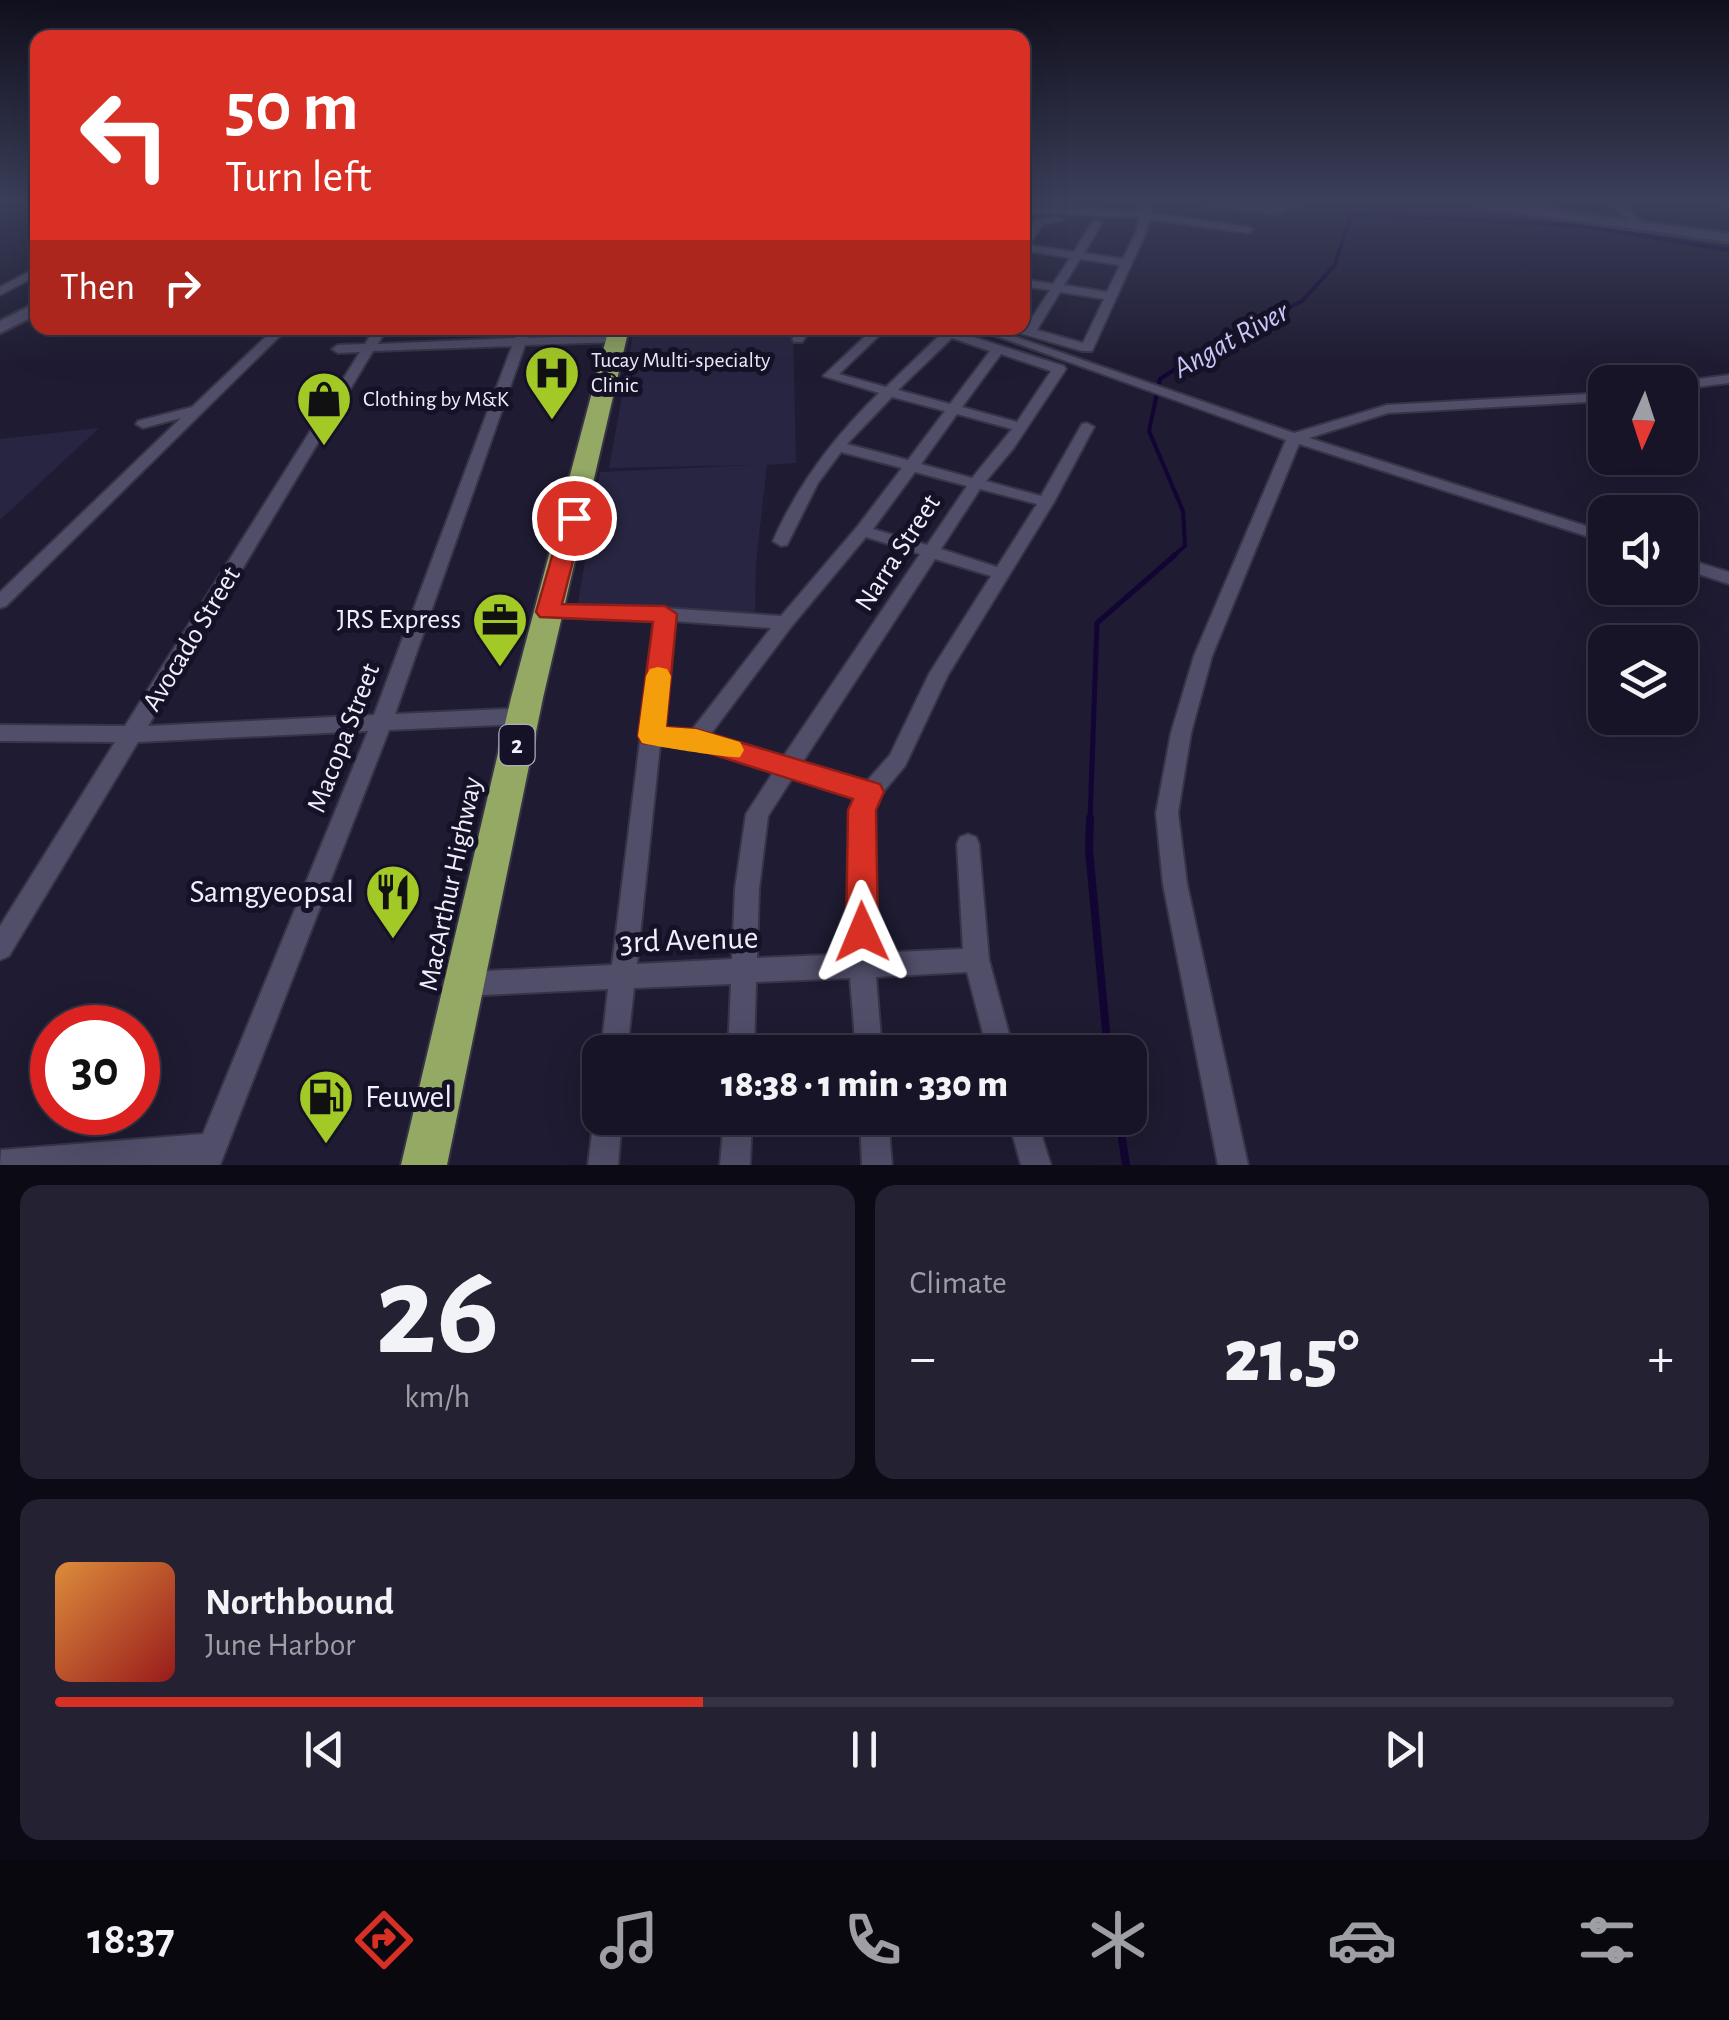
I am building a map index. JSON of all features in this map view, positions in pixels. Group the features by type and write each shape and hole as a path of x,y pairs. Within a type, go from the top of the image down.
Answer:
{"highway":[{"name":"MacArthur Highway","path":"424,1165 548,612 617,335"}],"main road":[{"path":"0,316 30,300"},
{"path":"0,328 30,312"}],"street":[{"path":"1030,320 1056,288 1074,257"},
{"path":"1091,257 1128,263"},
{"path":"1030,333 1087,348 1130,257"},
{"path":"0,292 30,275"},
{"path":"1030,283 1110,296"},
{"path":"0,602 274,335"},
{"name":"Avocado Street","path":"0,948 135,734 376,335"},
{"path":"434,345 440,335"},
{"path":"338,349 434,345 515,335"},
{"name":"Macopa Street","path":"208,1156 382,720 523,335"},
{"path":"873,335 830,374 835,379 1021,427"},
{"path":"781,541 803,492 938,335"},
{"path":"696,739 785,623 863,531 998,349 957,335"},
{"path":"1000,335 1294,438 1588,532"},
{"name":"Narra Street","path":"786,766 977,482 1021,427 1059,369 998,349"},
{"path":"1698,382 1729,378"},
{"path":"1294,438 1388,409 1588,398"},
{"path":"143,424 193,411"},
{"path":"868,1035 862,966 862,810 870,792 898,760 938,674 1046,502 1087,427"},
{"path":"1233,1165 1175,884 1167,813 1181,733 1204,656 1294,438"},
{"path":"840,447 1046,502"},
{"path":"863,531 1002,574"},
{"path":"1698,568 1729,578"},
{"path":"548,612 665,614 785,623"},
{"path":"616,1035 665,614"},
{"path":"0,733 135,734 524,716"},
{"path":"652,736 696,739 870,792"},
{"path":"742,1035 747,889 757,814 786,766"},
{"path":"968,844 976,960 996,1035"},
{"name":"3rd Avenue","path":"464,984 976,960"},
{"path":"603,1165 606,1135"},
{"path":"736,1165 737,1135"},
{"path":"875,1135 877,1165"},
{"path":"1027,1135 1036,1165"},
{"path":"1,1165 208,1156"}],"shaded area":[{"path":"633,335 793,335 796,463 767,465 756,563 755,614 577,608 600,472 753,465 609,468"},
{"path":"99,428 0,520 0,439"}],"waterway":[{"name":"Angat River","path":"1172,557 1185,546 1183,511 1149,431 1160,379 1208,348 1302,301 1337,257"},
{"name":"Angat River","path":"1090,821 1097,623 1175,555"},
{"name":"Angat River","path":"1090,818 1089,850 1106,1035"},
{"name":"Angat River","path":"1122,1135 1126,1165"}],"slow traffic":[{"path":"658,676 652,736 696,739 730,750"}],"place":[{"name":"Tucay Multi-specialty Clinic","path":"552,422"},
{"name":"Clothing by M&K","path":"324,448"},
{"name":"JRS Express","path":"500,669"},
{"name":"Samgyeopsal","path":"393,941"},
{"name":"Feuwel","path":"326,1146"}],"route":[{"path":"574,518 548,612 665,614 652,736 696,739 870,792 862,810 862,932"}]}
